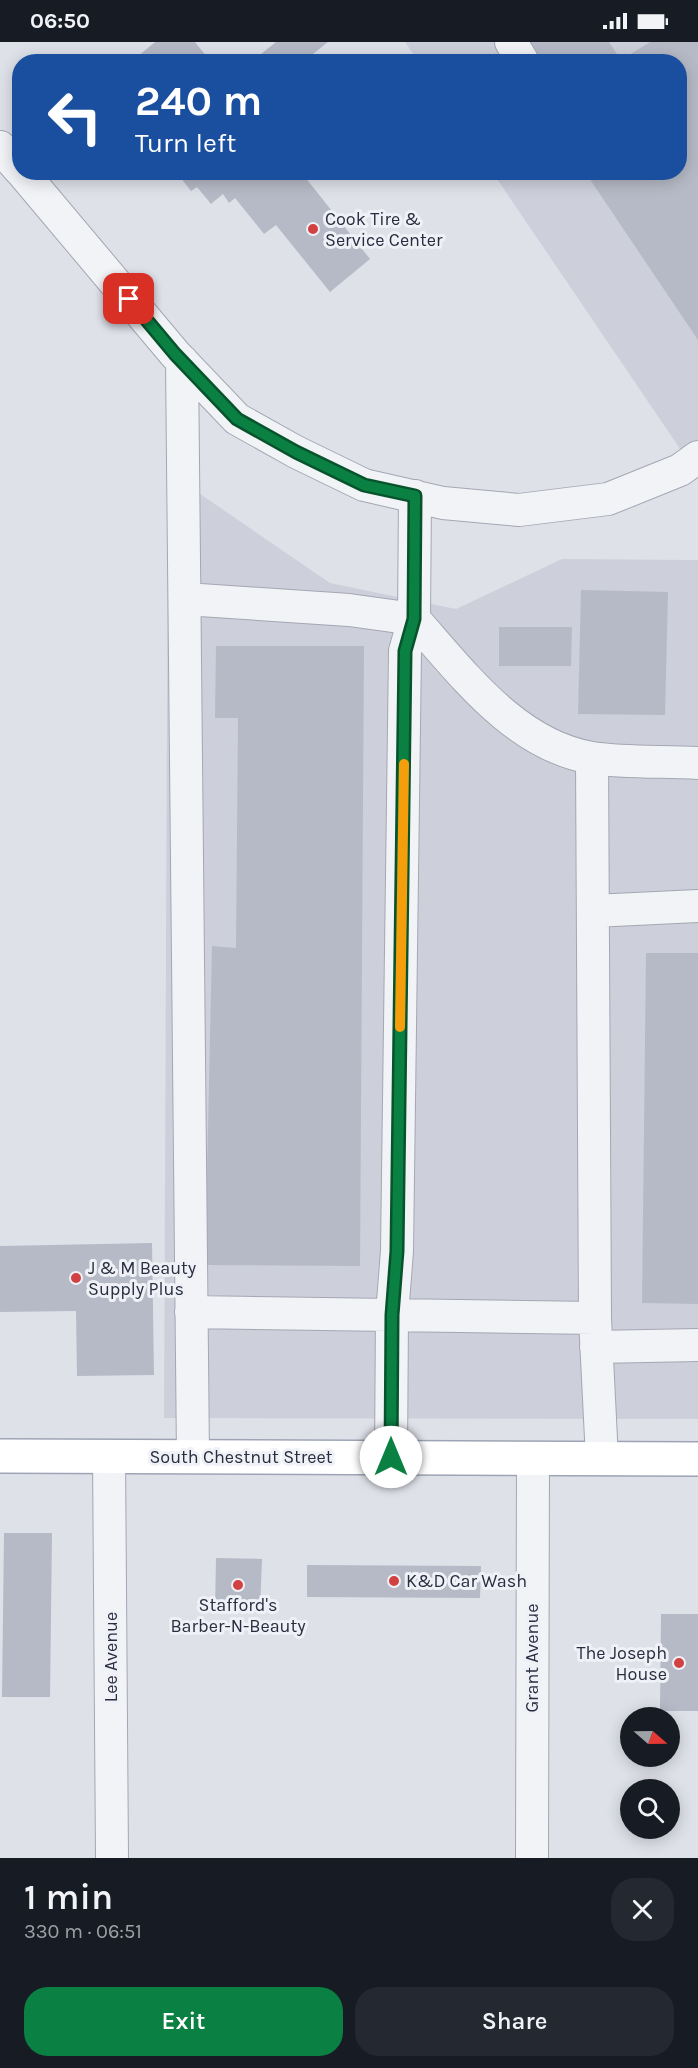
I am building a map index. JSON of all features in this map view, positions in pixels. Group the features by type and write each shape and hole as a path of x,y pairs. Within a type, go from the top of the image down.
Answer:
{"main road":[{"name":"South Chestnut Street","path":"0,1456 698,1459"}],"street":[{"path":"0,147 12,161"},
{"path":"29,180 182,361 237,419 296,452 364,485 443,503 519,510 608,499 680,470 698,457"},
{"path":"182,361 193,1456"},
{"path":"391,1457 392,1315 397,1251 405,651 414,619 415,496"},
{"path":"185,600 350,610 414,619 480,693 524,729 555,747 592,758 698,763"},
{"path":"592,758 596,1332 602,1459"},
{"path":"593,911 698,906"},
{"path":"191,1312 392,1315 596,1332 698,1345"},
{"name":"Lee Avenue","path":"109,1456 112,1858"},
{"name":"Grant Avenue","path":"532,1858 533,1458"}],"shaded area":[{"path":"405,42 698,42 698,465 693,468 498,180 687,180 687,54 413,54"},
{"path":"168,472 330,583 456,609 562,559 698,560 698,1419 164,1418"}],"building":[{"path":"155,42 195,42 205,54 141,54"},
{"path":"276,42 328,42 313,54 261,54"},
{"path":"522,42 609,42 617,54 530,54"},
{"path":"650,42 698,42 698,340 590,180 687,180 687,54 631,54"},
{"name":"Cook Tire & Service Center","path":"182,180 307,180 370,259 330,292 276,225 264,234 235,198 229,203 223,194 211,204 197,187 191,191"},
{"path":"581,590 668,592 665,715 578,714"},
{"path":"499,627 572,627 571,666 499,666"},
{"path":"216,646 364,646 360,1266 205,1265 212,946 236,948 238,718 215,718"},
{"path":"646,953 698,953 698,1304 642,1303"},
{"name":"J & M Beauty Supply Plus","path":"152,1243 154,1375 77,1376 76,1311 0,1312 0,1246"},
{"path":"4,1533 52,1533 50,1697 2,1697"},
{"name":"Stafford's Barber-N-Beauty","path":"216,1558 262,1559 260,1611 215,1610"},
{"name":"K&D Car Wash","path":"307,1565 481,1566 480,1598 307,1597"},
{"name":"The Joseph House","path":"661,1614 698,1614 698,1711 680,1711 680,1707 660,1707"}],"slow traffic":[{"path":"400,1027 404,764"}],"place":[{"name":"Cook Tire & Service Center","path":"313,229"},
{"name":"J & M Beauty Supply Plus","path":"76,1278"},
{"name":"K&D Car Wash","path":"394,1581"},
{"name":"Stafford's Barber-N-Beauty","path":"238,1585"},
{"name":"The Joseph House","path":"679,1663"}],"route":[{"path":"129,299 175,354 237,419 296,452 364,485 415,496 414,619 405,651 397,1251 392,1315 391,1457"}]}
